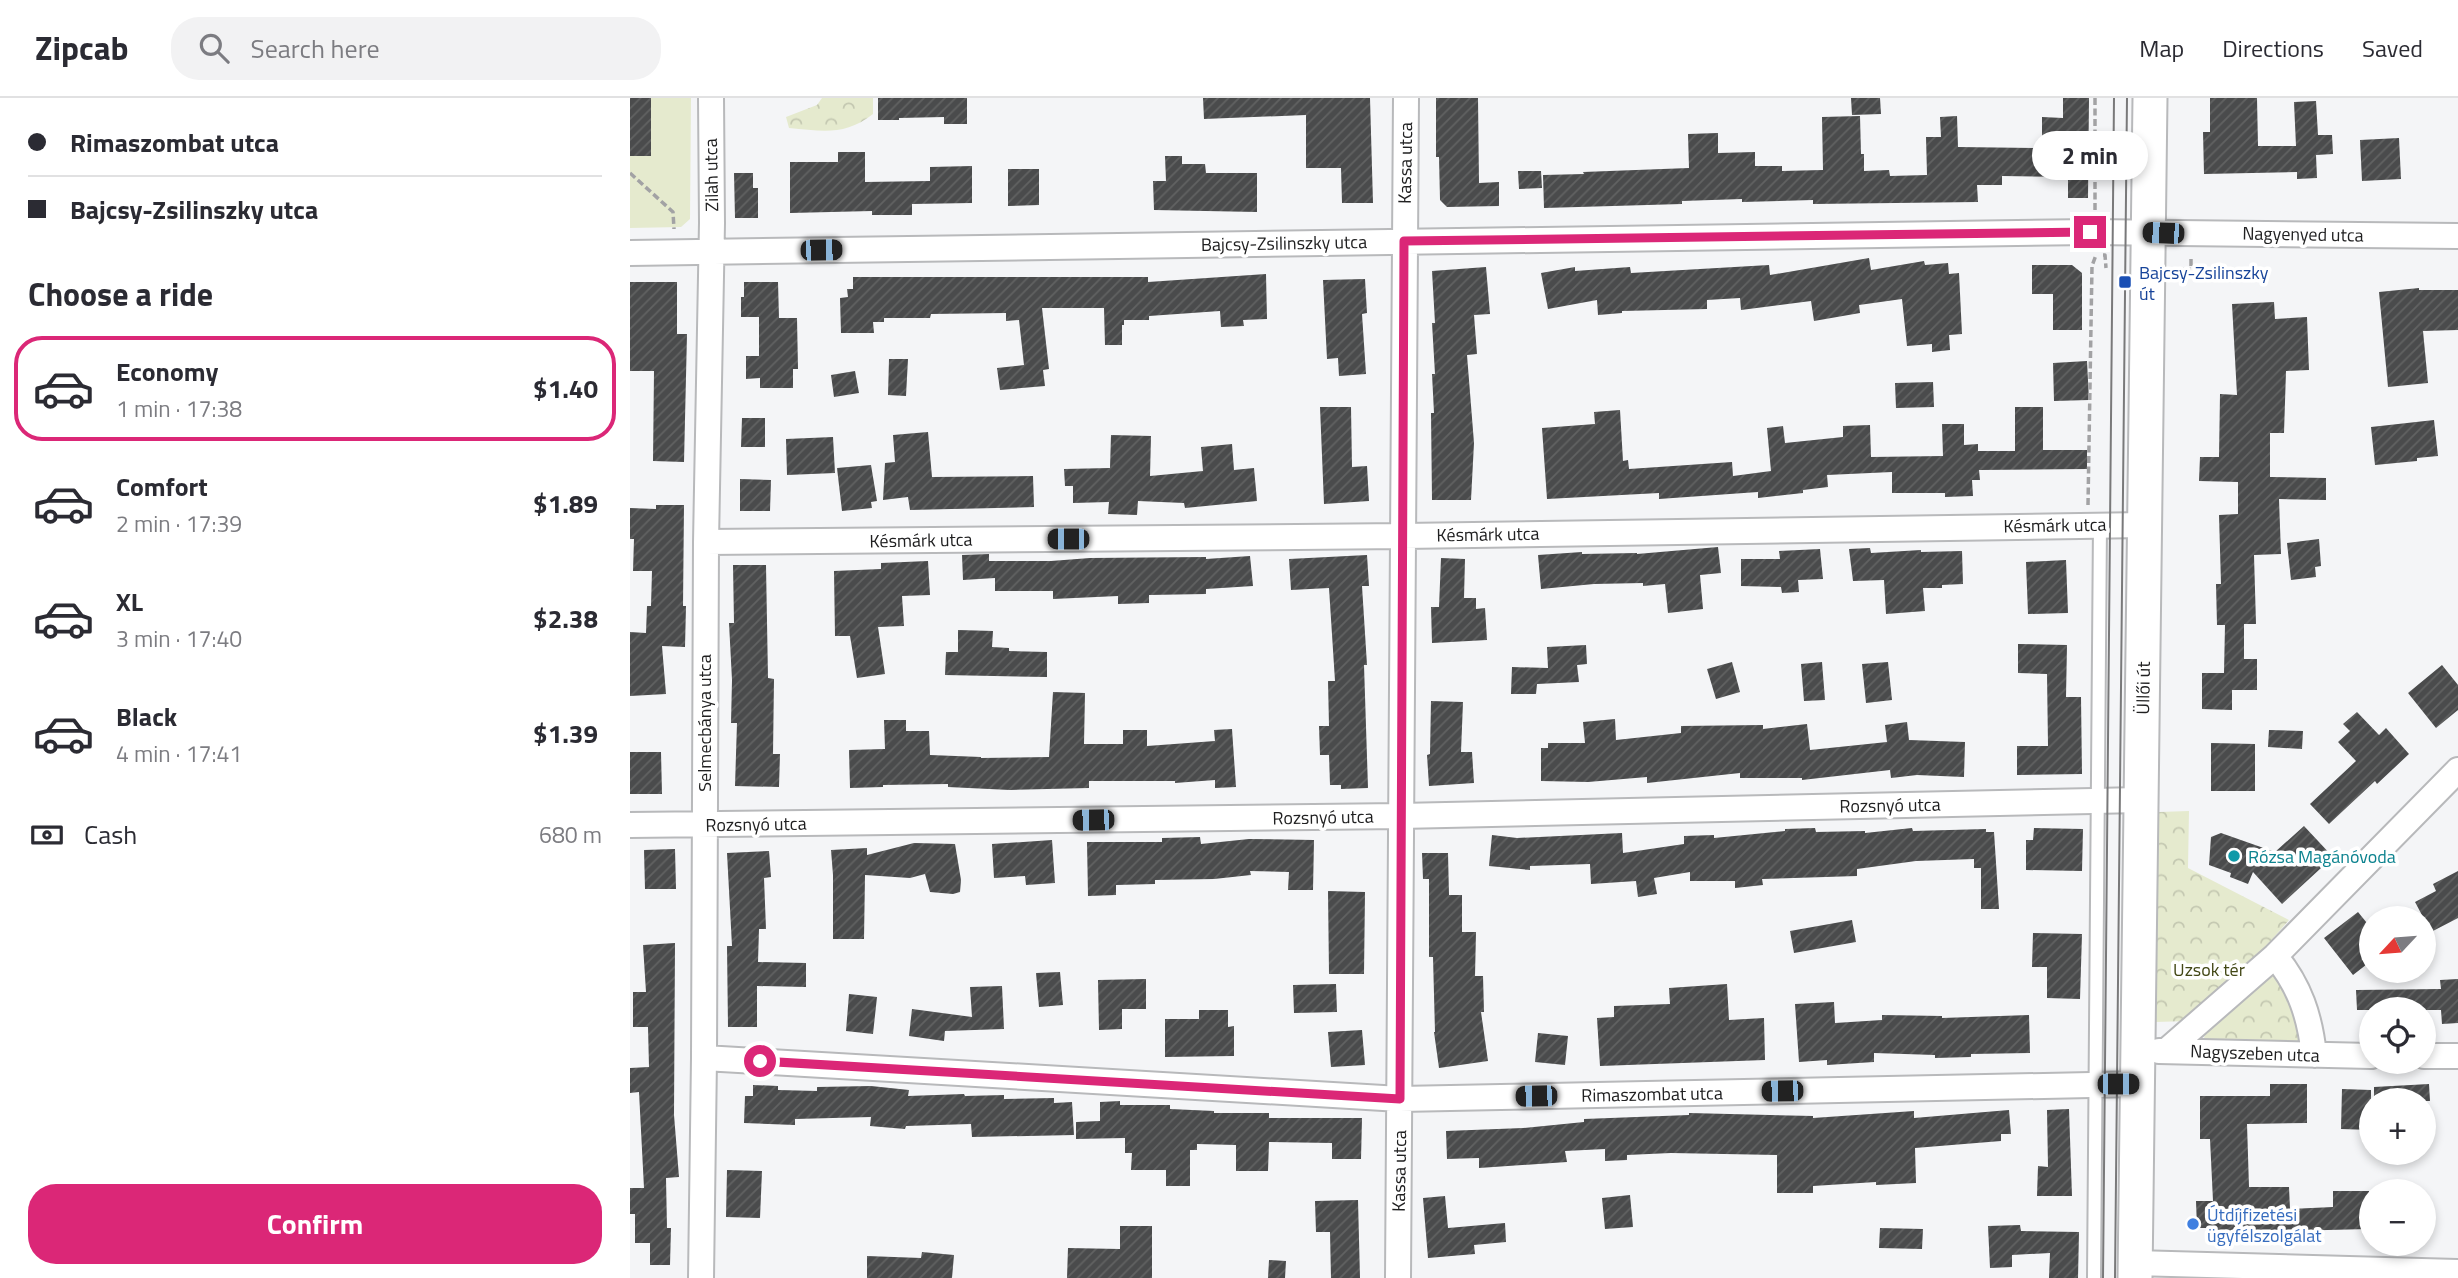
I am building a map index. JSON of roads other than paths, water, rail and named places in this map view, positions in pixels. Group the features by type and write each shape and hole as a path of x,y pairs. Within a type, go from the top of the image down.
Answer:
{"main road":[{"name":"Üllői út","path":"2135,1270 2138,1084 2152,1051 2141,800 2150,98"}],"street":[{"name":"Zilah utca","path":"711,98 711,252"},
{"name":"Kassa utca","path":"1398,1278 1406,98"},
{"name":"Bajcsy-Zsilinszky utca","path":"630,253 2148,232"},
{"name":"Nagyenyed utca","path":"2148,232 2458,236"},
{"name":"Selmecbánya utca","path":"701,1278 703,824 711,252"},
{"name":"Késmárk utca","path":"706,542 1403,536 2144,525"},
{"path":"2152,1051 2275,956 2458,770"},
{"name":"Rozsnyó utca","path":"630,825 1400,816 2141,800"},
{"path":"2275,956 2291,975 2302,998 2311,1028 2314,1055"},
{"name":"Nagyszeben utca","path":"2152,1051 2359,1056"},
{"path":"2436,1056 2458,1056"},
{"name":"Rimaszombat utca","path":"704,1058 1400,1099 2138,1084"},
{"path":"2135,1270 2337,1274 2458,1272"}],"lane":[{"path":"2094,524 2098,801 2094,1278"}],"tram line":[{"path":"2103,1278 2114,98"},
{"path":"2115,1278 2127,98"}],"place":[{"name":"Bajcsy-Zsilinszky út","path":"2125,282"},
{"name":"Rózsa Magánóvoda","path":"2234,856"},
{"name":"Útdíjfizetési ügyfélszolgálat","path":"2193,1224"}],"park label":[{"name":"Uzsok tér","path":"2209,969"}]}
